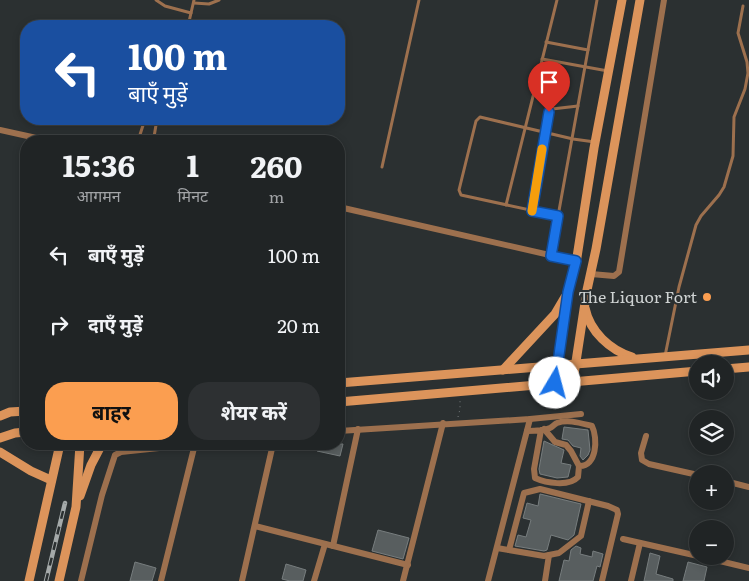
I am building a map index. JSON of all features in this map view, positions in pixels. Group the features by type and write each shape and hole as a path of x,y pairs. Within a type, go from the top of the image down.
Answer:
{"main road":[{"path":"555,383 568,292 576,261 595,142 622,0"},
{"path":"573,381 584,303 606,194 640,0"},
{"path":"588,191 606,194"},
{"path":"504,370 555,314 568,292"},
{"path":"584,303 587,317 602,338 613,349 637,359"},
{"path":"345,383 749,350"},
{"path":"734,368 749,367"},
{"path":"345,401 689,372"},
{"path":"0,416 10,412 20,411"},
{"path":"0,438 20,433"},
{"path":"30,581 58,450"},
{"path":"76,507 80,450"},
{"path":"59,581 76,507 91,465 99,450"},
{"path":"0,452 31,472 51,480"}],"street":[{"path":"590,274 614,276 618,272 664,0"},
{"path":"0,130 23,135"},
{"path":"345,209 576,261"},
{"path":"345,430 581,414"},
{"path":"488,581 530,419"},
{"path":"527,431 542,430 550,428 556,423 573,421 592,426 595,432 594,455 590,463 585,466 579,466"},
{"path":"403,581 443,423"},
{"path":"333,546 358,429"},
{"path":"542,430 555,442 566,446 571,451 579,466 578,477 574,481 566,483 535,478 534,470 542,430"},
{"path":"646,436 641,453 642,460 649,464 689,473"},
{"path":"82,581 102,495 115,455 121,452 140,450"},
{"path":"161,581 194,450"},
{"path":"242,581 272,450"},
{"path":"734,483 749,487"},
{"path":"509,550 524,493 540,489 614,508 618,514 602,581"},
{"path":"497,548 544,556 563,550 581,536 589,501"},
{"path":"255,526 408,565"},
{"path":"623,539 689,554"},
{"path":"631,581 640,543"},
{"path":"314,581 325,544"},
{"path":"544,581 550,555"},
{"path":"734,564 749,568"}],"lane":[{"path":"156,0 165,6 191,13"},
{"path":"189,20 194,1 209,4 219,0"},
{"path":"382,167 419,0"},
{"path":"506,206 557,0"},
{"path":"551,256 597,0"},
{"path":"665,357 679,287 696,225 724,187 733,156 734,117 747,82 748,73 738,33 743,6"},
{"path":"546,42 588,50"},
{"path":"542,59 608,71"},
{"path":"532,211 550,110 578,106"},
{"path":"558,216 461,195 459,190 476,121 478,118 595,142"}],"path":[{"path":"456,422 460,409 460,391"}],"building":[{"path":"564,427 588,430 590,450 583,460 580,456 581,448 573,446 568,440 562,439"},
{"path":"544,441 564,450 561,463 571,465 568,477 557,478 540,474 539,469"},
{"path":"317,450 342,450 340,456"},
{"path":"540,494 581,504 574,535 568,540 551,535 547,550 544,551 515,546 518,535 526,537 531,520 523,518 527,503 538,506"},
{"path":"378,530 409,538 403,559 372,551"},
{"path":"576,546 581,548 580,554 592,557 593,551 603,554 600,567 597,566 593,581 559,581 564,560 569,561 571,550"},
{"path":"650,553 660,556 656,574 673,579 673,581 644,581"},
{"path":"135,562 156,568 152,581 130,581"},
{"path":"688,562 689,565 707,567 704,581 683,581"},
{"path":"286,564 306,570 303,581 282,579"}],"railway":[{"path":"46,581 65,503"}],"slow traffic":[{"path":"532,211 542,149"}],"place":[{"name":"The Liquor Fort","path":"707,297"}],"route":[{"path":"549,112 532,211 558,216 551,256 576,261 568,292 555,383"}]}
